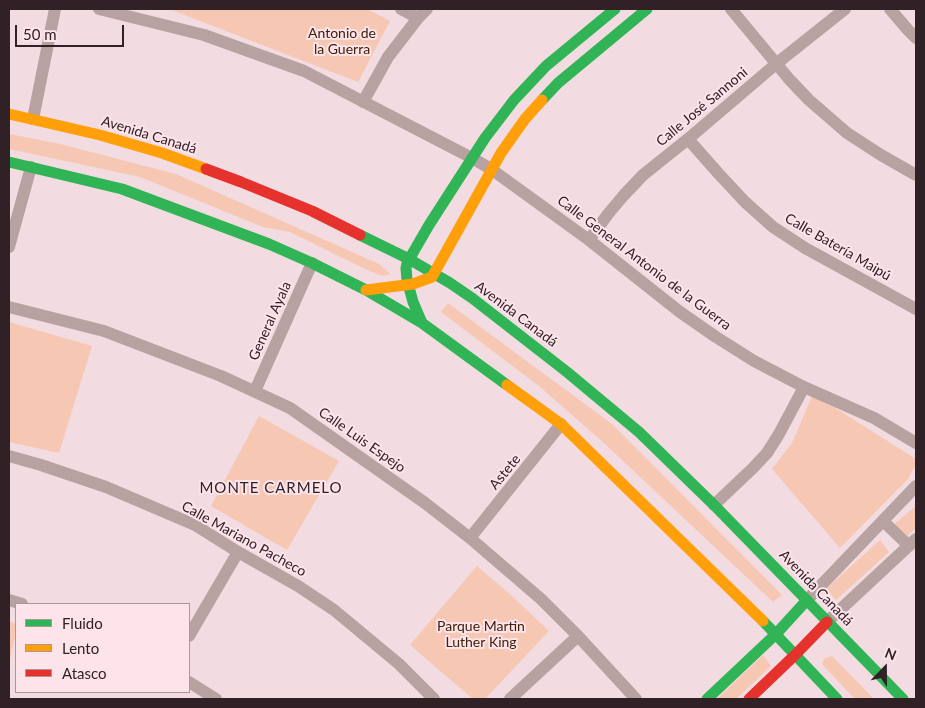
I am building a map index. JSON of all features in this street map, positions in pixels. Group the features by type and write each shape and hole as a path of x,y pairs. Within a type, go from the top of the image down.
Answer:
{"main road":[{"path":"422,323 413,302 406,268 409,259 429,225 498,119 546,66 615,9"},
{"path":"366,290 408,284 429,279 434,274 491,169 512,137 540,102 570,72 647,9"},
{"name":"Avenida Canadá","path":"9,114 100,135 162,152 312,211 409,259 472,298 604,402 673,464 903,699"},
{"path":"9,162 122,189 269,244 366,290 422,323 561,424 776,634 837,699"},
{"path":"707,699 776,634 807,600"},
{"path":"749,699 827,622"}],"street":[{"path":"34,119 55,9"},
{"path":"99,9 204,35 304,71 491,169"},
{"path":"401,9 418,18"},
{"path":"363,102 388,57 427,9"},
{"path":"731,9 776,64 809,100 847,133 881,155 916,174"},
{"name":"Calle José Sannoni","path":"589,240 633,185 776,64 845,9"},
{"path":"890,9 916,38"},
{"name":"Calle Batería Maipú","path":"688,139 745,202 773,227 805,248 916,309"},
{"path":"9,248 31,167"},
{"name":"Calle General Antonio de la Guerra","path":"491,169 589,240 680,312 716,337 754,361 804,387 874,418 916,443"},
{"name":"General Ayala","path":"255,391 312,263"},
{"name":"Calle Luis Espejo","path":"9,307 104,331 221,376 290,408 425,503 470,538 541,598 636,699"},
{"path":"714,505 767,453 804,387"},
{"name":"Astete","path":"470,538 561,424"},
{"name":"Calle Mariano Pacheco","path":"9,456 40,464 106,487 195,526 298,586 334,610 400,664 434,699"},
{"path":"807,600 916,486"},
{"path":"827,622 913,542 883,521"},
{"path":"190,634 238,552"},
{"path":"510,699 578,636"},
{"path":"190,683 216,699"}],"green space":[{"name":"Antonio de la Guerra","path":"169,9 367,9 390,21 358,82"},
{"path":"9,134 56,143 176,174 379,264 390,274 382,276 290,232 263,227 140,177 9,149"},
{"path":"448,303 612,424 782,595 773,602 605,444 539,386 441,312"},
{"path":"9,322 92,346 59,453 9,442"},
{"path":"813,394 916,459 916,464 908,479 840,548 772,469 792,443"},
{"path":"259,416 339,461 287,550 211,506"},
{"path":"916,506 916,528 905,538 892,526"},
{"path":"880,540 889,552 836,600 826,589"},
{"name":"Parque Martin Luther King","path":"477,566 549,631 485,699 473,699 410,645"},
{"path":"9,621 15,624 15,637 9,664"},
{"path":"763,655 771,666 736,699 717,699"},
{"path":"832,656 874,699 855,699 822,664 825,658"}],"traffic: fast":[{"path":"422,323 413,302 406,268 429,225 485,138 514,100 546,66 615,9"},
{"path":"542,100 558,83 647,9"},
{"path":"9,162 122,189 269,244 312,263 366,290 422,323 507,385"},
{"path":"360,235 409,259 472,298 567,372 639,432 714,505 903,699"},
{"path":"707,699 776,634 807,600"},
{"path":"763,621 837,699"}],"traffic: slow":[{"path":"366,290 413,284 432,277 501,153 525,119 542,100"},
{"path":"9,114 100,135 162,153 206,169"},
{"path":"507,385 561,424 763,621"}],"traffic: jam":[{"path":"206,169 312,211 360,235"},
{"path":"749,699 827,622"}],"district":[{"name":"MONTE CARMELO","path":"271,488"}]}
